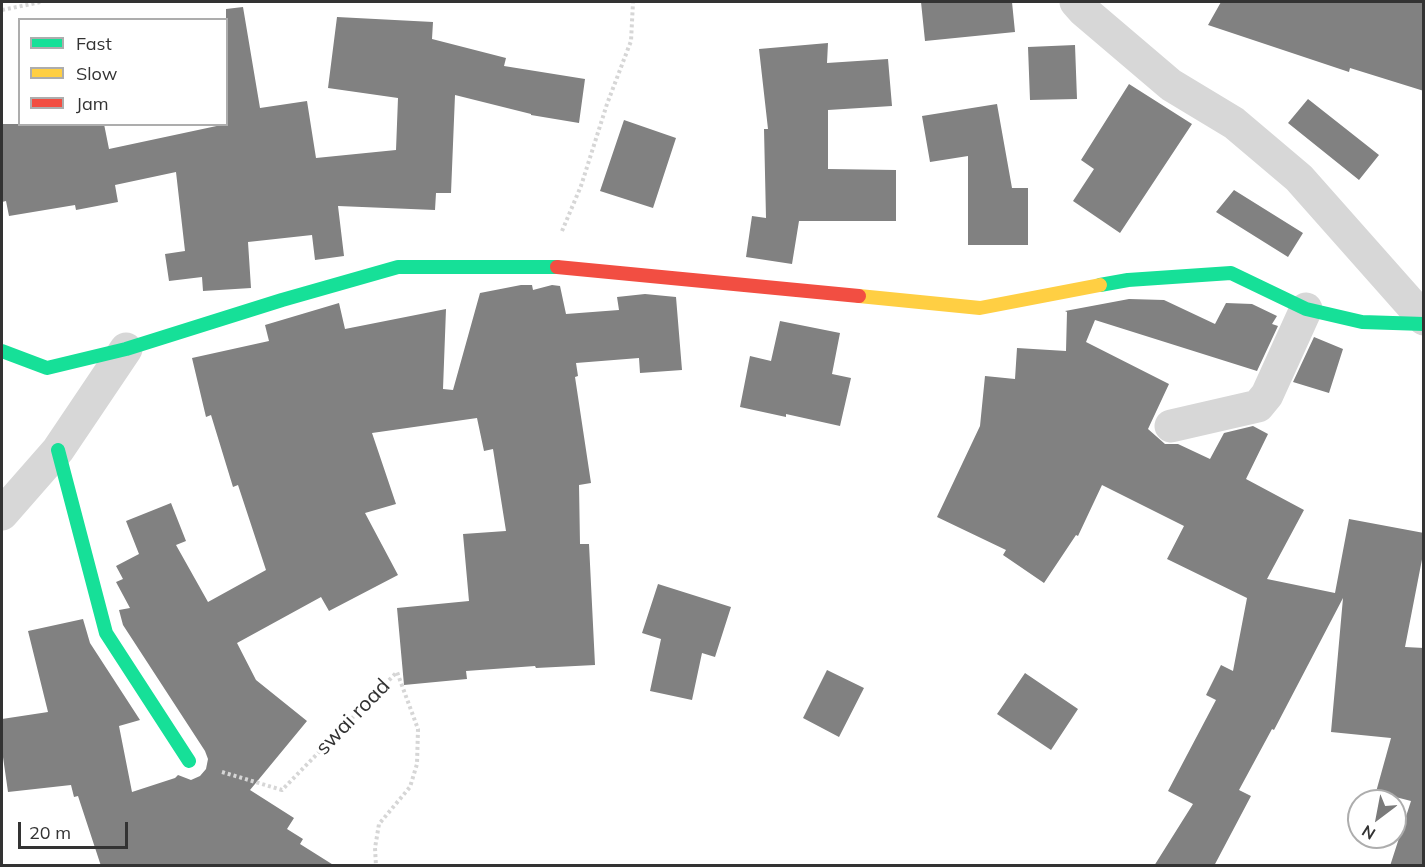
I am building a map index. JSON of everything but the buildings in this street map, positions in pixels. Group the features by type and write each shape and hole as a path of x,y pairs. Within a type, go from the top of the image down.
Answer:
{"street":[{"path":"1076,2 1084,12 1171,85 1234,123 1299,178 1424,319"},
{"path":"2,351 47,368 126,349 282,300 398,267 546,266 980,308 1128,280 1231,273 1306,309 1362,322 1424,324"},
{"path":"1171,426 1258,406 1267,395 1306,309"},
{"path":"2,514 58,450 126,349"},
{"path":"58,450 106,633 189,761"}],"path":[{"path":"2,10 41,2"},
{"path":"546,266 581,186 607,104 631,41 633,2"},
{"name":"swai road","path":"189,761 282,790 397,672 418,729 417,764 410,787 379,824 375,848 376,866"}],"traffic: fast":[{"path":"2,351 47,368 126,349 282,300 398,267 557,267"},
{"path":"1100,285 1128,280 1231,273 1306,309 1362,322 1424,324"},
{"path":"58,450 106,633 189,761"}],"traffic: slow":[{"path":"859,296 980,308 1100,285"}],"traffic: jam":[{"path":"557,267 859,296"}]}
